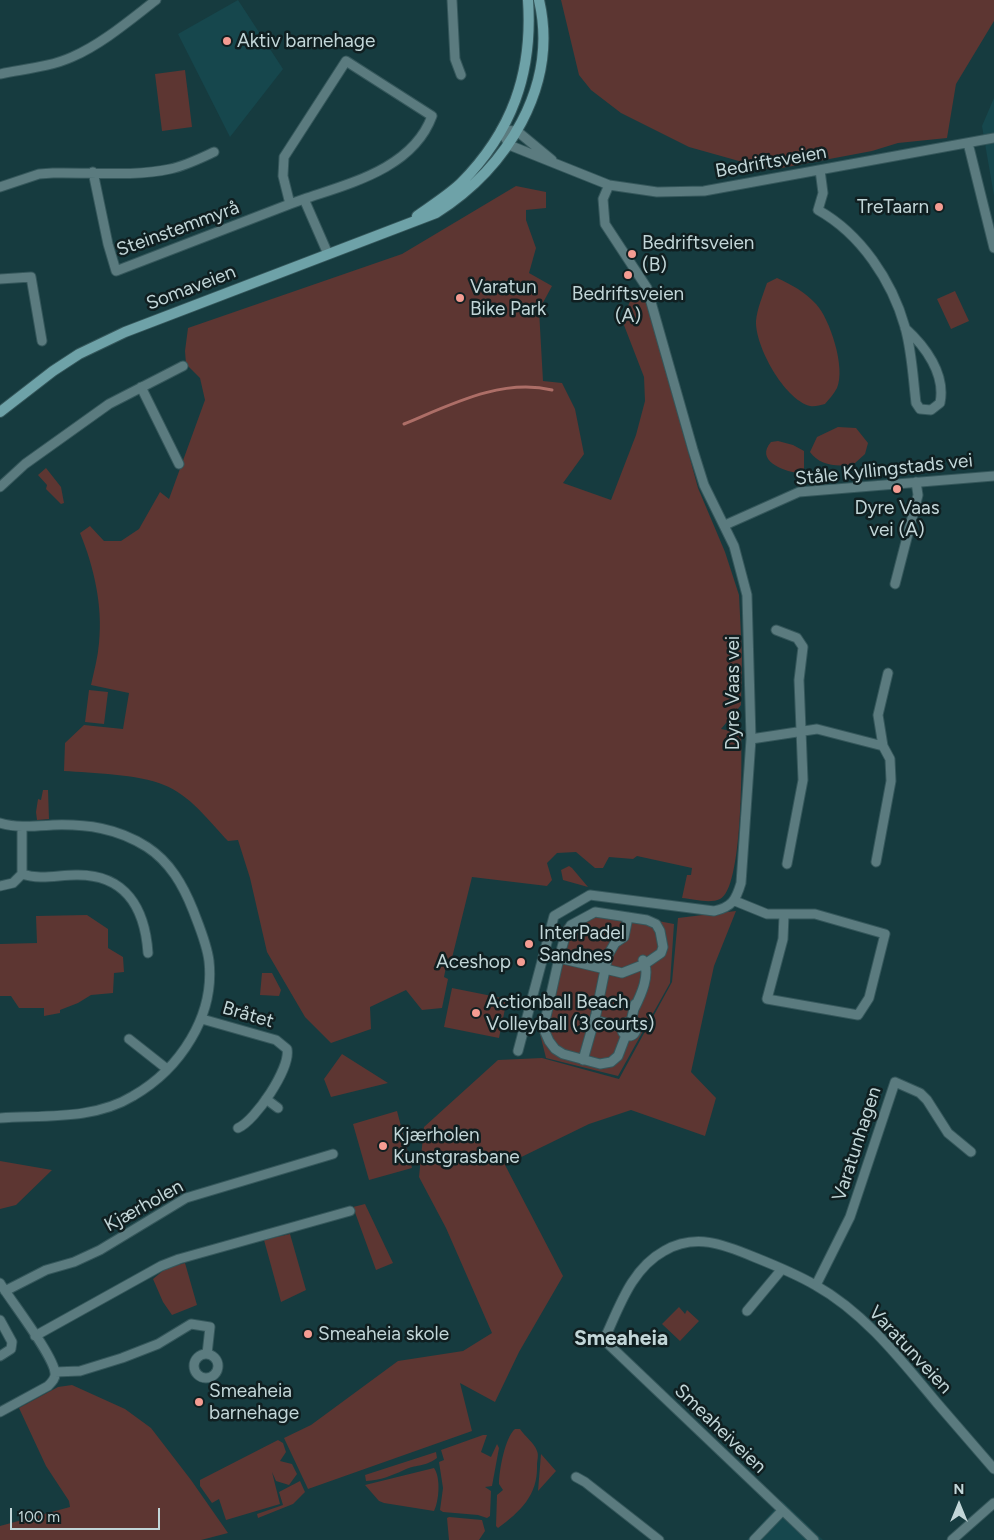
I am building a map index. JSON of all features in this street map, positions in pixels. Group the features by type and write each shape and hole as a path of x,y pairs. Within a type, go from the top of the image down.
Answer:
{"main road":[{"name":"Somaveien","path":"408,222 459,185 483,158 502,130 514,104 527,62 530,30 528,0"},
{"name":"Somaveien","path":"0,412 53,371 79,354 125,332 408,222 436,213 467,192 495,164 518,131 527,111 541,57 544,28 539,0"}],"street":[{"path":"0,74 52,64 72,57 91,47 156,0"},
{"path":"452,0 455,59 461,74"},
{"name":"Steinstemmyrå","path":"93,172 113,267 119,271 364,177 397,160 414,145 429,125 432,116 346,61 284,157 283,176 290,204"},
{"path":"509,145 502,130 518,131"},
{"name":"Bedriftsveien","path":"518,131 556,163"},
{"name":"Bedriftsveien","path":"509,145 609,185 636,190 681,193 704,191 994,138"},
{"path":"968,143 994,248"},
{"path":"0,187 39,174 170,169 191,163 214,152"},
{"path":"820,170 823,193 818,210 840,224 871,259 890,290 905,328 916,403 920,409 931,410 940,403 939,374 914,336 905,328"},
{"name":"Dyre Vaas vei","path":"609,185 603,199 605,224 648,288 692,450 704,485 738,560 747,594 751,739 744,863 742,883 735,901"},
{"path":"304,199 328,254"},
{"path":"0,279 31,277 42,341"},
{"path":"0,487 25,464 91,416 141,387 183,366"},
{"path":"141,387 179,464"},
{"name":"Ståle Kyllingstads vei","path":"724,526 799,492 994,476"},
{"path":"894,584 918,495 916,482"},
{"path":"776,630 797,638 803,647 799,680 803,780 787,864"},
{"path":"876,862 891,781 890,759 882,746 878,715 888,674"},
{"path":"751,739 801,731 826,731 882,746"},
{"path":"0,823 22,827 83,824 100,827 133,839 160,856 181,883 209,962 209,980 202,1019 187,1046 167,1069 134,1096 104,1109 68,1115 0,1118"},
{"path":"0,886 13,883 22,874 22,827"},
{"path":"22,874 41,877 88,876 113,884 134,903 141,914 146,928 148,953"},
{"path":"518,1051 554,916 590,895 706,912 723,909 735,901 756,911 784,915 816,914 885,934 869,998 858,1015 767,999 782,939 784,915"},
{"path":"559,958 622,973 661,953 663,947 660,931 656,924 647,920 594,912 571,925 566,933 559,958 545,1021 545,1032 555,1049 583,1060 600,1064 611,1062 618,1056 625,1022 631,1022 637,992 644,978 644,962"},
{"path":"583,1060 615,943 624,937 628,917"},
{"name":"Bråtet","path":"202,1019 276,1040 284,1045 288,1054 287,1060 266,1099 249,1122 238,1128"},
{"path":"594,1020 624,1031"},
{"path":"128,1039 167,1069"},
{"name":"Varatunhagen","path":"816,1285 850,1217 895,1082 920,1093 927,1100 948,1133 972,1152"},
{"path":"266,1099 278,1108"},
{"name":"Kjærholen","path":"2,1287 46,1270 74,1262 100,1250 186,1198 334,1154"},
{"path":"35,1336 161,1266 179,1259 350,1211"},
{"name":"Varatunveien","path":"604,1340 628,1287 650,1261 675,1245 698,1240 715,1242 816,1285 855,1314 891,1348 994,1469"},
{"path":"747,1311 782,1269"},
{"path":"0,1412 48,1386 55,1372 50,1358 2,1287"},
{"path":"0,1320 11,1337 12,1346 0,1356"},
{"path":"55,1372 80,1370 122,1358 158,1344 191,1324 210,1326 207,1354"},
{"name":"Smeaheiveien","path":"604,1340 814,1540"},
{"path":"576,1477 659,1540"},
{"path":"952,1540 994,1503"},
{"path":"754,1540 782,1510"}],"shaded area":[{"path":"238,0 283,69 230,137 178,34"},
{"path":"561,0 994,0 994,21 956,84 947,138 898,143 872,151 771,170 689,147 621,113 591,90 579,75"},
{"path":"185,70 192,127 162,131 155,74"},
{"path":"994,98 994,196 982,126"},
{"path":"516,186 546,192 546,208 526,210 526,220 536,248 529,273 552,286 539,310 543,381 562,383 575,409 584,454 563,483 611,500 636,435 645,401 644,377 622,320 631,299 646,298 698,488 725,552 739,595 742,656 741,705 721,729 741,733 740,822 733,872 728,890 720,899 711,901 682,898 687,875 691,875 692,868 637,856 633,859 609,857 603,868 595,868 576,852 557,853 547,863 552,880 547,886 472,877 450,966 446,967 444,977 448,979 442,1008 422,1010 406,990 370,1007 371,1029 331,1043 305,1017 267,952 250,878 238,840 228,841 191,802 164,785 128,776 64,771 65,743 84,725 123,729 129,693 91,685 97,659 100,615 93,573 80,533 90,526 104,541 121,541 139,529 160,492 169,499 205,400 200,378 186,364 185,351 188,328 402,254"},
{"path":"777,278 807,295 816,304 831,332 838,357 839,379 836,390 825,404 810,406 790,393 773,370 760,344 756,321 758,312 767,283"},
{"path":"955,291 969,321 951,329 937,299"},
{"path":"838,427 856,428 868,443 865,454 854,464 824,463 810,452 817,437"},
{"path":"778,441 793,445 804,451 804,469 798,473 792,472 778,467 768,459 766,454 767,448 771,442"},
{"path":"46,468 61,487 64,503 61,504 46,489 47,485 38,475"},
{"path":"89,690 108,692 104,724 85,722"},
{"path":"43,790 48,790 49,819 37,820 38,799 41,800"},
{"path":"569,866 588,887 563,880 561,870"},
{"path":"595,909 674,924 670,983 618,1076 546,1058 539,1030 564,925"},
{"path":"736,911 714,966 691,1072 716,1098 705,1136 631,1110 589,1124 505,1165 563,1276 519,1352 495,1402 460,1383 472,1431 308,1489 284,1438 311,1425 398,1361 463,1351 492,1333 446,1228 419,1177 424,1127 498,1060 542,1058 619,1079 672,982 678,918"},
{"path":"87,915 108,929 108,948 123,957 124,972 114,973 113,993 91,995 78,1003 60,1010 60,1013 44,1016 44,1008 19,1008 11,996 0,996 0,944 37,943 36,916"},
{"path":"262,973 272,973 281,990 279,996 260,995"},
{"name":"Actionball Beach Volleyball (3 courts)","path":"452,988 507,999 499,1038 444,1027"},
{"path":"342,1054 388,1083 331,1097 324,1079"},
{"name":"Kjærholen Kunstgrasbane","path":"397,1111 412,1168 369,1180 353,1124"},
{"path":"0,1161 52,1170 16,1205 0,1209"},
{"path":"365,1204 393,1263 376,1270 353,1207"},
{"path":"290,1234 306,1290 281,1302 264,1240"},
{"path":"185,1263 197,1305 172,1315 163,1302 153,1279 165,1269"},
{"path":"679,1307 685,1314 687,1310 699,1321 680,1341 662,1324"},
{"path":"72,1385 125,1409 151,1428 191,1480 228,1533 201,1540 0,1540 0,1526 70,1507 69,1501 46,1466 19,1408 58,1387"},
{"path":"515,1429 520,1429 536,1448 538,1455 537,1476 526,1502 514,1516 498,1528 496,1526 497,1495 503,1490 499,1484 501,1463 508,1439"},
{"path":"487,1435 481,1452 491,1457 497,1444 499,1448 492,1486 485,1487 491,1491 490,1516 487,1518 478,1515 443,1512 440,1510 443,1488 439,1462 444,1460 441,1450"},
{"path":"278,1440 283,1443 286,1452 280,1461 292,1464 297,1474 289,1485 276,1481 272,1472 280,1504 226,1520 219,1499 212,1503 200,1486 200,1480"},
{"path":"436,1452 437,1458 428,1463 376,1480 366,1481 365,1475"},
{"path":"541,1454 556,1471 538,1491"},
{"path":"434,1468 438,1478 438,1490 434,1511 384,1503 379,1501 365,1485"},
{"path":"300,1481 305,1492 293,1504 258,1518 257,1514 283,1505 279,1492"},
{"path":"782,1501 823,1540 747,1540"},
{"path":"447,1518 482,1520 485,1531 479,1540 449,1540"}],"waterway":[{"path":"404,424 476,395 495,390 533,387 552,390"}],"place":[{"name":"Aktiv barnehage","path":"227,41"},
{"name":"TreTaarn","path":"939,207"},
{"name":"Bedriftsveien (B)","path":"632,254"},
{"name":"Bedriftsveien (A)","path":"628,275"},
{"name":"Varatun Bike Park","path":"460,298"},
{"name":"Dyre Vaas vei (A)","path":"897,489"},
{"name":"InterPadel Sandnes","path":"529,944"},
{"name":"Aceshop","path":"521,962"},
{"name":"Actionball Beach Volleyball (3 courts)","path":"476,1013"},
{"name":"Kjærholen Kunstgrasbane","path":"383,1146"},
{"name":"Smeaheia skole","path":"308,1334"},
{"name":"Smeaheia barnehage","path":"199,1402"}],"district":[{"name":"Smeaheia","path":"621,1339"}]}
